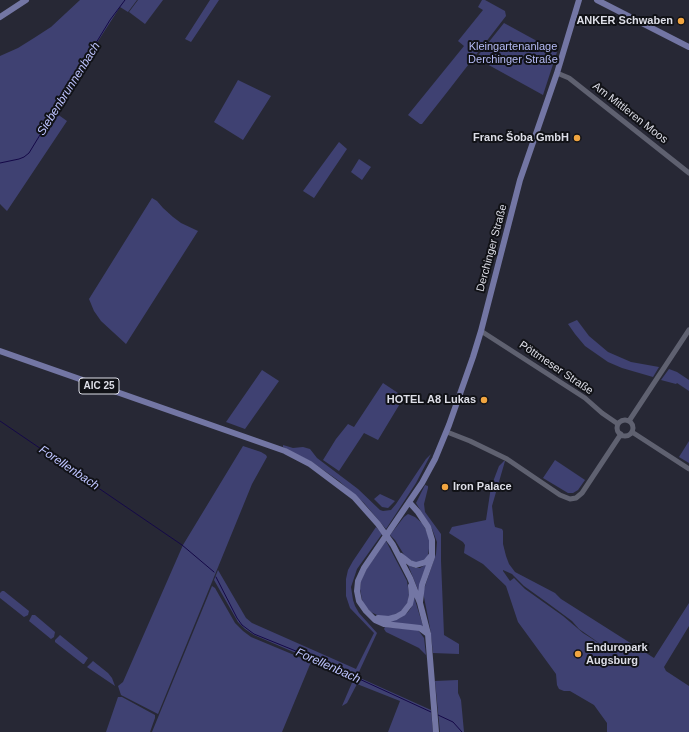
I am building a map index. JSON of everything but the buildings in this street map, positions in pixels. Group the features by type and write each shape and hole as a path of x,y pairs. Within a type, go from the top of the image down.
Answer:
{"main road":[{"path":"0,17 26,0"},
{"name":"Derchinger Straße","path":"385,622 379,622 363,609 359,601 357,586 360,576 414,496 432,465 447,432 481,331 520,180 579,0"},
{"path":"597,0 689,47"},
{"path":"605,0 620,11"},
{"name":"AIC 25","path":"0,351 287,452 310,464 354,497 378,524 398,554 420,603 428,634 436,732"},
{"path":"407,505 422,519 430,533 432,540 431,561 422,585 420,603"},
{"path":"398,554 410,563 416,565 426,562 432,553"},
{"path":"385,622 403,613 408,607 412,595 410,578"},
{"path":"385,622 420,628 428,634"}],"street":[{"name":"Am Mittleren Moos","path":"556,72 568,78 689,173"},
{"path":"629,421 689,330"},
{"name":"Pöttmeser Straße","path":"481,331 585,398 602,413 618,424"},
{"path":"623,420 629,421 633,427 632,432 628,435 621,434 617,428 618,424 623,420"},
{"path":"447,432 470,441 507,459 560,495 570,499 576,498 582,493 621,434"},
{"path":"632,432 689,469"}],"green space":[{"path":"80,0 137,0 128,12 120,7 53,111 67,121 7,211 0,204 0,56 18,48 51,27"},
{"path":"138,0 163,0 145,24 129,12"},
{"path":"210,0 219,0 191,42 185,39"},
{"path":"482,0 485,0 505,11 506,16 422,124 420,124 408,115 464,46 458,41 483,10 478,7"},
{"name":"Kleingartenanlage Derchinger Straße","path":"504,23 557,52 543,95 476,58"},
{"path":"238,80 271,96 243,140 214,122"},
{"path":"339,142 347,149 314,198 303,191"},
{"path":"359,159 371,167 362,180 351,172"},
{"path":"152,198 181,223 198,231 126,344 101,321 94,311 89,299"},
{"path":"577,320 589,336 608,352 631,362 659,367 653,377 622,368 608,362 585,346 568,324"},
{"path":"669,369 677,372 689,380 689,391 677,383 661,380"},
{"path":"262,370 279,381 245,429 226,422"},
{"path":"383,383 404,397 378,440 364,433 339,471 323,460 336,439 348,424 354,427"},
{"path":"689,441 689,463 679,457"},
{"path":"283,445 293,448 303,447 310,449 317,458 358,489 380,510 383,511 391,510 431,454 416,483 386,529 364,503 339,481 312,462 283,447"},
{"path":"243,446 261,452 267,457 252,484 158,714 121,695 118,686 123,682 183,545"},
{"path":"555,460 585,480 578,490 573,493 568,493 543,478"},
{"name":"Enduropark Augsburg","path":"505,461 492,506 494,523 495,527 502,529 503,531 503,544 506,556 509,564 515,572 555,593 561,599 654,658 689,603 689,626 664,667 666,671 689,686 689,732 607,732 607,723 594,705 570,691 559,689 556,674 518,622 506,586 483,564 464,553 465,545 463,542 449,533 452,527 486,520 491,487 499,466","holes":["503,570 512,574 524,586 572,621 579,629 605,647 583,633 563,616 525,589 514,578 510,581"]},
{"path":"425,485 428,486 428,488 424,504 425,512 441,534 444,635 459,644 459,654 433,653 423,592 436,554 437,542 432,529 416,503"},
{"path":"380,494 395,501 388,508 382,507 374,499"},
{"path":"408,514 415,517 422,523 430,541 426,560 417,563 406,558 395,540 390,535"},
{"path":"376,527 382,534 357,569 351,587 355,606 359,613 377,633 358,674 360,678 431,710 433,732 388,732 400,701 357,684 347,703 342,706 354,678 254,635 245,629 238,622 214,580 218,570 246,618 252,623 356,669 374,633 350,608 346,596 346,579 348,570 353,561"},
{"path":"386,541 407,581 409,594 408,602 402,610 388,617 379,616 371,612 363,604 360,589 361,581 366,570"},
{"path":"428,563 422,577 419,592 408,565 415,568 420,568"},
{"path":"212,586 215,588 235,623 243,631 251,637 311,662 282,732 152,732"},
{"path":"2,591 29,611 28,615 24,617 0,598 0,593"},
{"path":"414,597 424,629 389,622 400,618 408,612 411,608"},
{"path":"32,615 35,615 55,632 54,637 51,639 29,621"},
{"path":"385,627 418,630 424,638 426,655 419,648 386,632 384,629"},
{"path":"60,635 88,658 84,664 55,642"},
{"path":"93,661 108,673 115,686 87,667"},
{"path":"458,680 458,693 461,700 464,732 440,732 435,681"},
{"path":"118,697 122,697 155,715 150,732 106,732"}],"waterway":[{"name":"Siebenbrunnenbach","path":"0,163 19,159 29,153 110,20 125,0"},
{"name":"Forellenbach","path":"0,421 182,545 214,572"},
{"name":"Forellenbach","path":"216,577 237,618 242,625 254,634 318,660 431,712"},
{"name":"Forellenbach","path":"438,715 453,722 462,732"}],"place":[{"name":"ANKER Schwaben","path":"681,21"},
{"name":"Franc Šoba GmbH","path":"577,138"},
{"name":"HOTEL A8 Lukas","path":"484,400"},
{"name":"Iron Palace","path":"445,487"},
{"name":"Enduropark Augsburg","path":"578,654"}]}
